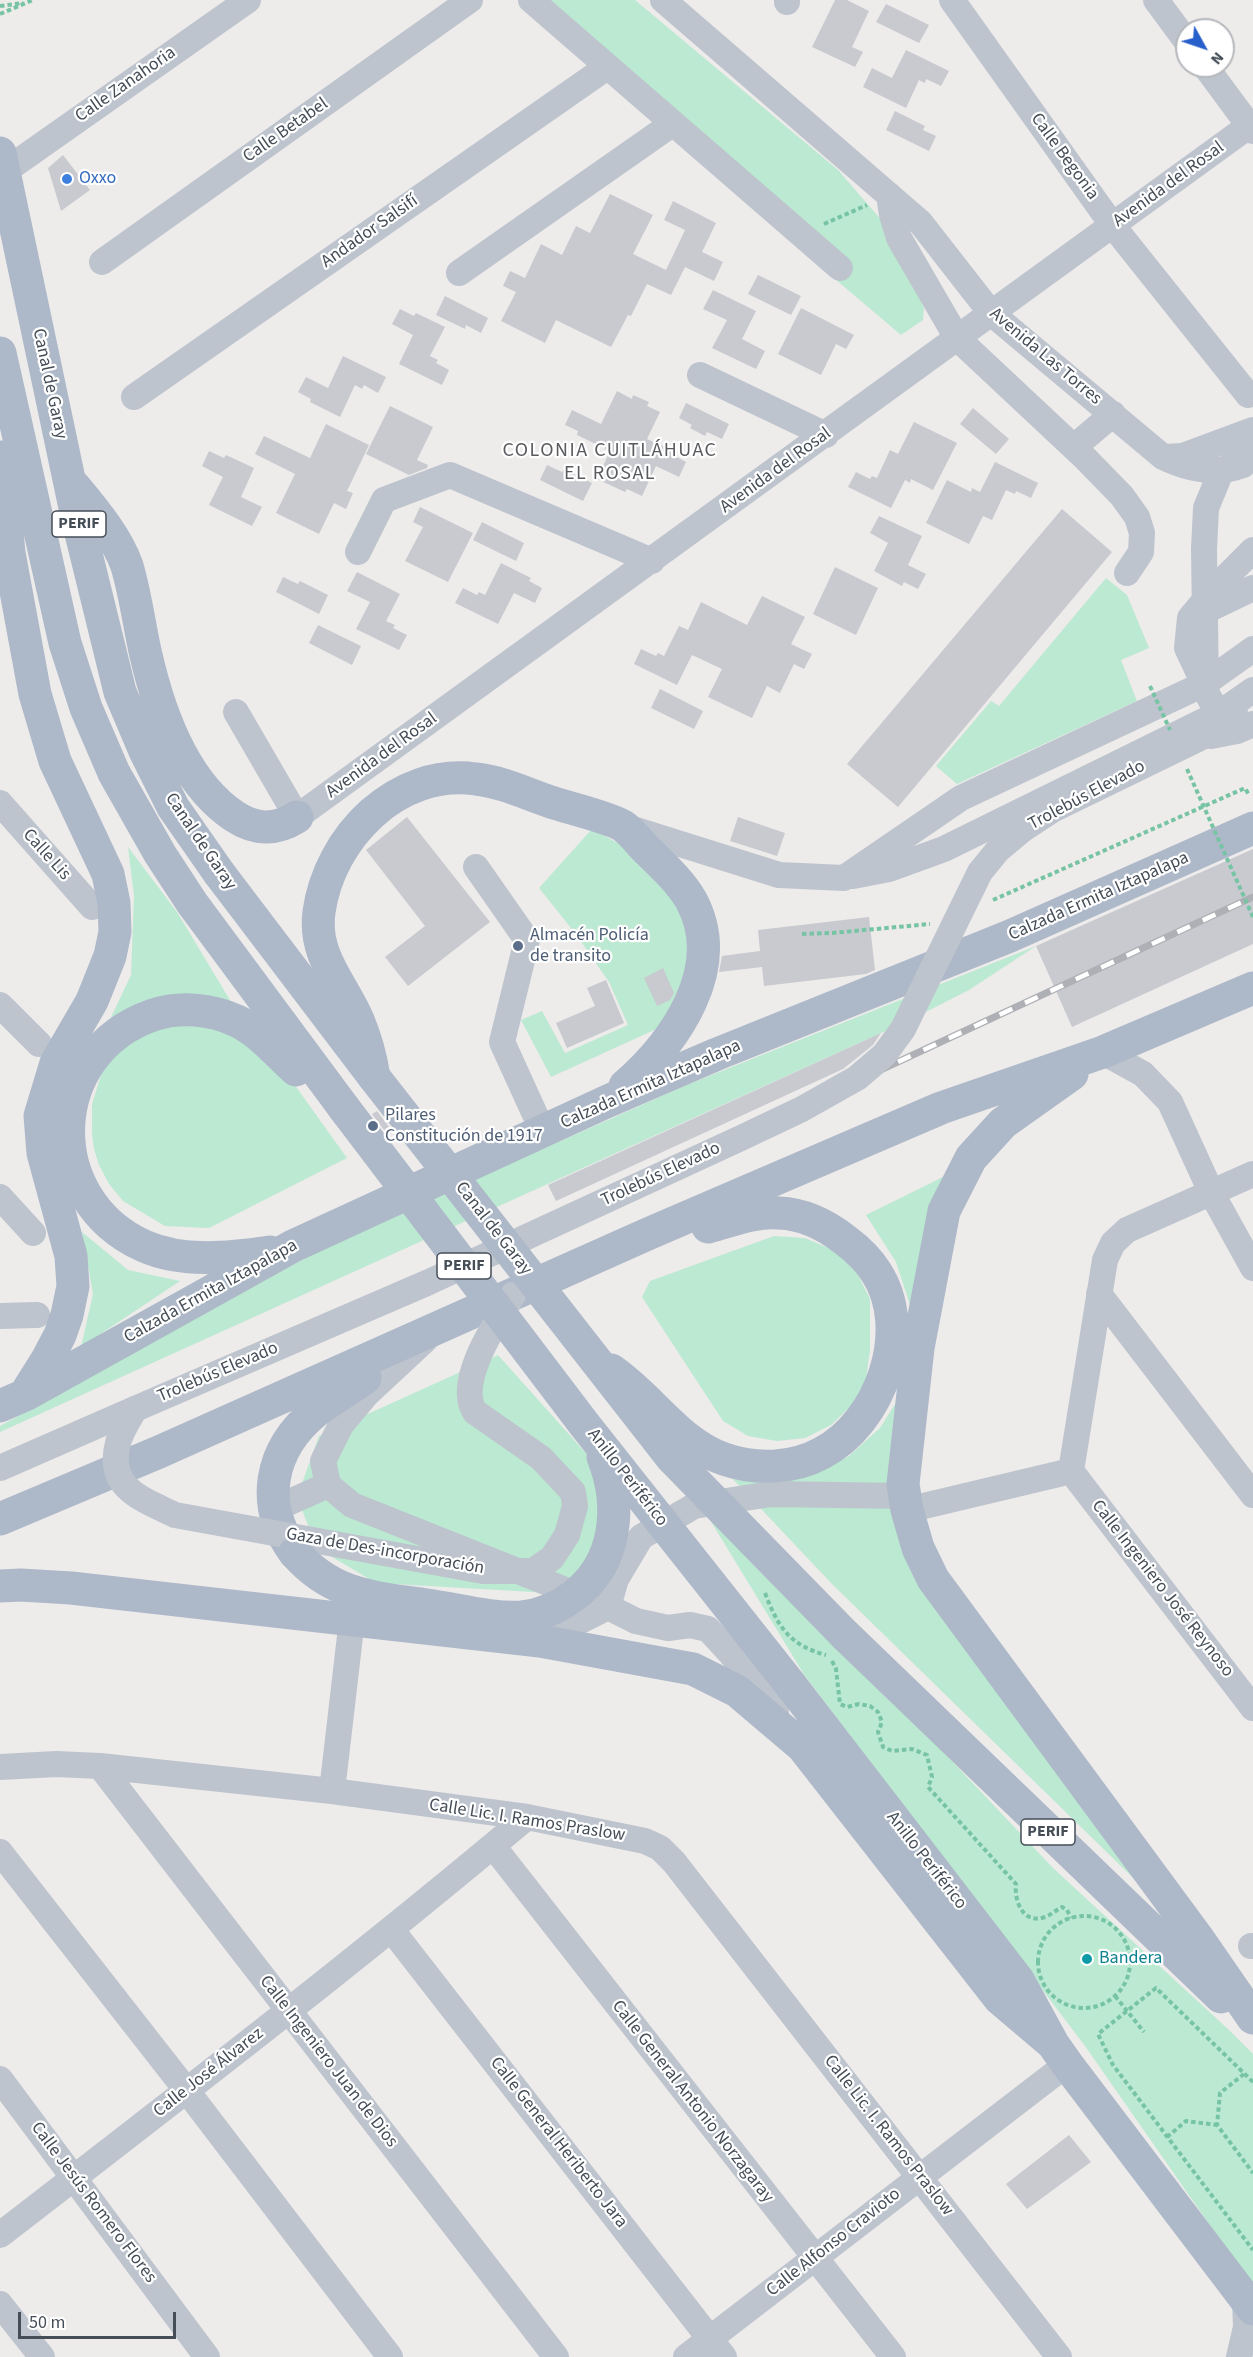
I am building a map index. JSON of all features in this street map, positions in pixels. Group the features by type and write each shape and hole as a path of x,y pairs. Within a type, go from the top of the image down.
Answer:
{"main road":[{"name":"Canal de Garay","path":"2,162 69,480 120,692 145,751 173,807 219,873 374,1077 594,1359"},
{"name":"Canal de Garay","path":"1,360 57,610 86,708 114,773 192,903 584,1424"},
{"path":"0,457 4,558 34,694 56,761 108,874 114,903 115,932 110,956 92,1001 56,1063 40,1116 43,1153 71,1256 73,1286 67,1315 48,1358 13,1400"},
{"path":"69,480 106,528 126,565 153,681 174,737 196,779 218,804 251,825 279,826 297,817"},
{"path":"374,1077 368,1048 358,1020 324,958 320,944 319,920 327,877 335,858 359,826 392,799 426,783 444,779 476,779 622,826 670,872 691,900 701,929 702,960 696,990 673,1034 650,1063 608,1101"},
{"name":"Calzada Ermita Iztapalapa","path":"13,1400 293,1246 608,1101 717,1054 1010,936 1253,828"},
{"path":"0,1519 159,1452 650,1233 941,1108 1103,1052 1253,988"},
{"path":"293,1246 245,1256 193,1257 165,1253 127,1237 97,1211 76,1177 68,1144 70,1109 74,1095 87,1066 109,1040 141,1020 167,1012 194,1010 226,1016 252,1030 306,1079 344,1108"},
{"path":"1103,1052 1003,1123 971,1158 944,1211 918,1348 903,1485 918,1548 933,1579 1197,1937 1253,2018"},
{"path":"594,1359 642,1394 692,1443 708,1453 743,1464 777,1466 792,1464 821,1454 847,1434 867,1408 886,1369 892,1337 884,1288 877,1273 853,1246 823,1226 806,1218 778,1213 760,1213 688,1231 650,1233"},
{"path":"399,1346 364,1378 313,1414 296,1433 280,1458 273,1478 274,1509 281,1531 295,1553 327,1582 363,1595 506,1617 534,1615 548,1611 578,1592 591,1580 612,1538 614,1521 612,1486 602,1454 584,1424"},
{"name":"PERIF","path":"594,1359 672,1458 845,1635 1253,2028"},
{"name":"Anillo Periférico","path":"584,1424 790,1684 1018,1980 1060,2054 1249,2304"},
{"path":"0,1586 71,1588 352,1618 540,1641 693,1669 737,1691 803,1747 1000,1999 1060,2054"}],"street":[{"name":"Calle Zanahoria","path":"2,162 248,0"},
{"name":"Calle Betabel","path":"102,262 470,0"},
{"path":"531,0 840,268"},
{"name":"Avenida Las Torres","path":"663,0 920,222 991,313 1163,457"},
{"name":"Calle Begonia","path":"952,0 1113,226 1248,395"},
{"path":"1156,0 1175,26"},
{"name":"Andador Salsifí","path":"134,397 606,67"},
{"path":"1214,78 1252,127"},
{"path":"459,273 672,124"},
{"name":"Avenida del Rosal","path":"297,817 991,313 1252,127"},
{"path":"889,195 899,237 957,338 1079,452 1122,496 1137,517 1142,533 1141,552 1127,573"},
{"path":"700,375 826,435"},
{"path":"1079,452 1113,414"},
{"path":"1163,457 1183,456 1253,430"},
{"path":"1243,714 1218,708 1210,702 1206,690 1204,549 1206,508 1220,474 1253,446"},
{"path":"1163,457 1198,469 1215,470 1233,469 1253,462"},
{"path":"358,552 384,500 450,476 652,561"},
{"path":"1204,684 1187,648 1190,618 1217,586 1253,550"},
{"path":"1190,618 1253,588"},
{"path":"1253,650 1243,714 1253,741"},
{"path":"844,878 961,798 1204,684 1253,650"},
{"path":"622,826 779,875 844,878 889,869 944,849 1243,714 1253,690"},
{"path":"236,712 297,817"},
{"name":"Trolebús Elevado","path":"0,1468 429,1282 781,1119 857,1077 884,1055 903,1029 980,872 998,850 1022,830 1054,809 1202,737 1237,732 1243,714"},
{"name":"Calle Lis","path":"0,803 92,907"},
{"path":"476,867 527,940 502,1042 543,1132"},
{"path":"0,1005 39,1044"},
{"path":"1103,1052 1143,1074 1170,1102 1211,1192 1253,1268"},
{"path":"540,1641 608,1607 616,1579 640,1537 694,1506 771,1494 906,1503 1071,1471 1105,1260 1113,1243 1127,1230 1253,1174"},
{"path":"0,1197 33,1233"},
{"path":"1099,1294 1253,1495"},
{"name":"Gaza de Des-incorporación","path":"135,1409 118,1441 115,1460 122,1483 138,1497 175,1515 483,1571 533,1571 552,1558 567,1535 575,1506 573,1492 541,1458 475,1412 470,1405 469,1396 478,1354 513,1295"},
{"path":"0,1316 37,1315"},
{"path":"434,1331 367,1394 341,1425 323,1461 328,1485 352,1504 608,1607 636,1621 668,1629 690,1625 708,1629 731,1654 803,1747"},
{"name":"Calle Ingeniero José Reynoso","path":"1071,1471 1253,1708"},
{"path":"274,1509 328,1485"},
{"path":"332,1791 352,1618"},
{"name":"Calle Lic. I. Ramos Praslow","path":"0,1767 56,1764 100,1766 332,1791 527,1817 645,1840 660,1848 674,1862 1059,2357"},
{"name":"Calle Ingeniero Juan de Dios","path":"100,1766 556,2357"},
{"name":"Calle José Álvarez","path":"0,2235 188,2091 527,1817"},
{"name":"Calle General Antonio Norzagaray","path":"493,1846 893,2357"},
{"path":"0,1852 188,2091 390,2357"},
{"name":"Calle General Heriberto Jara","path":"391,1929 717,2348"},
{"name":"Calle Alfonso Cravioto","path":"686,2357 717,2348 814,2258 919,2176 1060,2054"},
{"name":"Calle Jesús Romero Flores","path":"0,2079 207,2357"},
{"path":"0,2304 42,2357"},
{"path":"1239,2357 1249,2304"}],"path":[{"path":"0,14 33,0"},
{"path":"0,6 27,3"},
{"path":"802,234 889,195"},
{"path":"1150,686 1170,732"},
{"path":"1185,764 1253,917"},
{"path":"986,903 1245,788 1249,795"},
{"path":"802,934 931,924"},
{"path":"764,1588 773,1613 789,1636 807,1649 829,1656 836,1669 840,1704 847,1707 859,1704 870,1706 878,1712 882,1722 878,1732 883,1747 892,1751 912,1749 927,1755 932,1777 928,1787 1016,1884 1014,1897 1024,1913 1033,1918 1046,1917 1062,1907 1067,1910 1071,1918"},
{"path":"1086,1916 1101,1919 1115,1927 1124,1939 1130,1954 1130,1969 1124,1984 1115,1996 1102,2004 1088,2008 1073,2007 1059,2001 1040,1978 1037,1963 1040,1948 1047,1934 1058,1924 1071,1918 1086,1916"},
{"path":"1253,2082 1156,1988 1098,2034 1113,2065 1253,2250"},
{"path":"1115,1996 1144,2032"},
{"path":"1244,2073 1220,2094 1217,2125 1253,2174"},
{"path":"1167,2137 1186,2121 1217,2125"}],"green space":[{"path":"546,0 635,0 838,170 890,230 924,308 923,320 901,335 835,279 848,260"},
{"path":"1106,578 1127,595 1149,648 1121,660 1137,701 957,784 936,766 991,701 999,706"},
{"path":"592,829 625,847 661,876 694,929 674,1021 551,1077 521,1020 542,1011 565,1053 628,1025 609,982 575,933 539,888"},
{"path":"128,847 177,912 251,1035 269,1049 347,1158 209,1228 165,1226 123,1201 109,1184 94,1149 92,1104 101,1075 104,1032 131,975 134,896"},
{"path":"1036,946 969,990 912,1019 0,1432 0,1426 340,1239 689,1084"},
{"path":"947,1175 913,1314 896,1262 866,1215"},
{"path":"82,1232 128,1270 180,1281 81,1347 93,1294"},
{"path":"774,1236 805,1238 833,1250 856,1271 870,1299 870,1350 866,1379 852,1405 831,1425 805,1438 777,1441 748,1436 723,1421 642,1297 650,1281"},
{"path":"498,1355 592,1460 602,1489 594,1550 575,1575 550,1593 376,1583 317,1548 297,1497 319,1436"},
{"path":"902,1393 922,1572 1169,1913 832,1584 729,1475 812,1474 849,1456 880,1428"},
{"path":"693,1492 846,1649 1053,1868 1253,2054 1253,2287 1085,2046 805,1676"}],"building":[{"path":"835,0 847,0 869,11 852,47 863,52 855,67 812,47"},
{"path":"886,4 929,25 919,43 876,22"},
{"path":"906,50 949,71 941,86 926,79 925,83 919,80 906,108 863,87 872,68 892,78"},
{"path":"895,111 925,126 923,130 936,136 929,151 886,130"},
{"name":"Oxxo","path":"63,155 90,190 61,211 48,168"},
{"path":"610,194 653,215 633,254 666,270 685,230 664,220 673,201 716,223 702,252 723,262 714,281 685,267 671,295 647,284 631,316 628,315 611,347 556,320 545,343 501,321 516,292 503,286 510,271 525,278 541,244 562,255 576,226 590,233"},
{"path":"758,275 801,296 791,315 748,294"},
{"path":"713,290 756,311 742,339 765,351 756,369 712,348 727,320 703,309"},
{"path":"445,296 488,318 481,333 466,325 465,329 436,315"},
{"path":"801,308 854,335 846,349 836,344 821,375 778,354"},
{"path":"400,309 414,316 416,313 445,327 430,356 438,360 436,363 449,370 442,385 399,364 413,335 392,324"},
{"path":"343,356 386,377 378,393 364,385 362,389 355,385 340,417 310,402 311,399 298,392 306,377 328,388"},
{"path":"617,391 632,399 633,395 649,402 647,406 660,412 647,439 674,451 673,455 686,462 679,477 656,466 642,496 627,489 625,492 597,479 610,451 577,435 578,431 565,425 572,410 601,424"},
{"path":"686,403 729,424 722,439 707,432 705,436 690,428 692,425 679,418"},
{"path":"390,406 433,427 417,460 428,465 427,468 409,475 366,454"},
{"path":"973,408 1009,439 996,454 960,424"},
{"path":"914,422 957,443 933,490 911,479 910,483 905,480 891,508 848,487 856,472 870,479 872,476 877,478 890,450 898,454"},
{"path":"326,424 369,445 347,491 353,493 346,509 334,503 319,534 276,513 295,474 255,454 264,436 310,458"},
{"path":"209,451 224,458 226,455 254,468 241,497 262,507 252,526 209,505 223,477 202,466"},
{"path":"995,462 1038,483 1031,498 1016,491 1015,494 1006,490 992,520 983,516 969,544 926,523 947,480 971,492 972,488 980,492"},
{"path":"547,465 562,472 564,469 592,483 583,501 540,480"},
{"path":"420,507 473,533 448,582 405,561 423,527 413,522"},
{"path":"1062,509 1112,552 898,807 847,764"},
{"path":"879,516 922,536 908,565 926,574 918,589 904,582 902,586 874,571 888,543 870,533"},
{"path":"482,522 524,543 516,561 473,540"},
{"path":"501,563 531,578 529,581 542,588 535,603 514,593 498,624 455,603 463,588 477,595 479,592 485,595"},
{"path":"835,567 878,588 856,635 813,614"},
{"path":"357,572 400,594 386,621 395,625 393,628 407,635 399,650 356,629 370,602 347,591"},
{"path":"283,577 298,584 300,581 328,595 319,614 276,592"},
{"path":"762,596 805,617 791,644 812,654 804,669 794,664 780,693 767,686 752,718 708,697 722,669 692,655 677,685 634,664 641,649 656,656 658,653 664,656 679,626 688,630 701,602 747,625"},
{"path":"318,625 361,646 352,665 309,643"},
{"path":"660,689 703,711 694,729 651,708"},
{"path":"407,817 490,922 408,986 385,957 425,926 366,850"},
{"path":"738,817 785,833 777,856 730,841"},
{"path":"1253,849 1253,944 1072,1027 1036,946"},
{"path":"869,917 875,970 866,974 764,986 762,967 719,972 722,956 760,951 758,930"},
{"path":"663,968 674,993 670,1000 657,1006 644,978"},
{"path":"606,980 624,1023 567,1048 556,1023 595,1006 587,988"},
{"path":"881,1033 873,1045 843,1069 556,1201 548,1185"},
{"path":"377,1111 389,1127 384,1130 372,1114"},
{"path":"1069,2135 1091,2162 1027,2209 1006,2184"}],"railway":[{"path":"744,1129 874,1073 1253,897"}],"place":[{"name":"Oxxo","path":"67,179"},
{"name":"Almacén Policía de transito","path":"518,946"},
{"name":"Pilares Constitución de 1917","path":"373,1126"},
{"name":"Bandera","path":"1087,1959"}],"district":[{"name":"COLONIA CUITLÁHUAC EL ROSAL","path":"610,464"}]}
